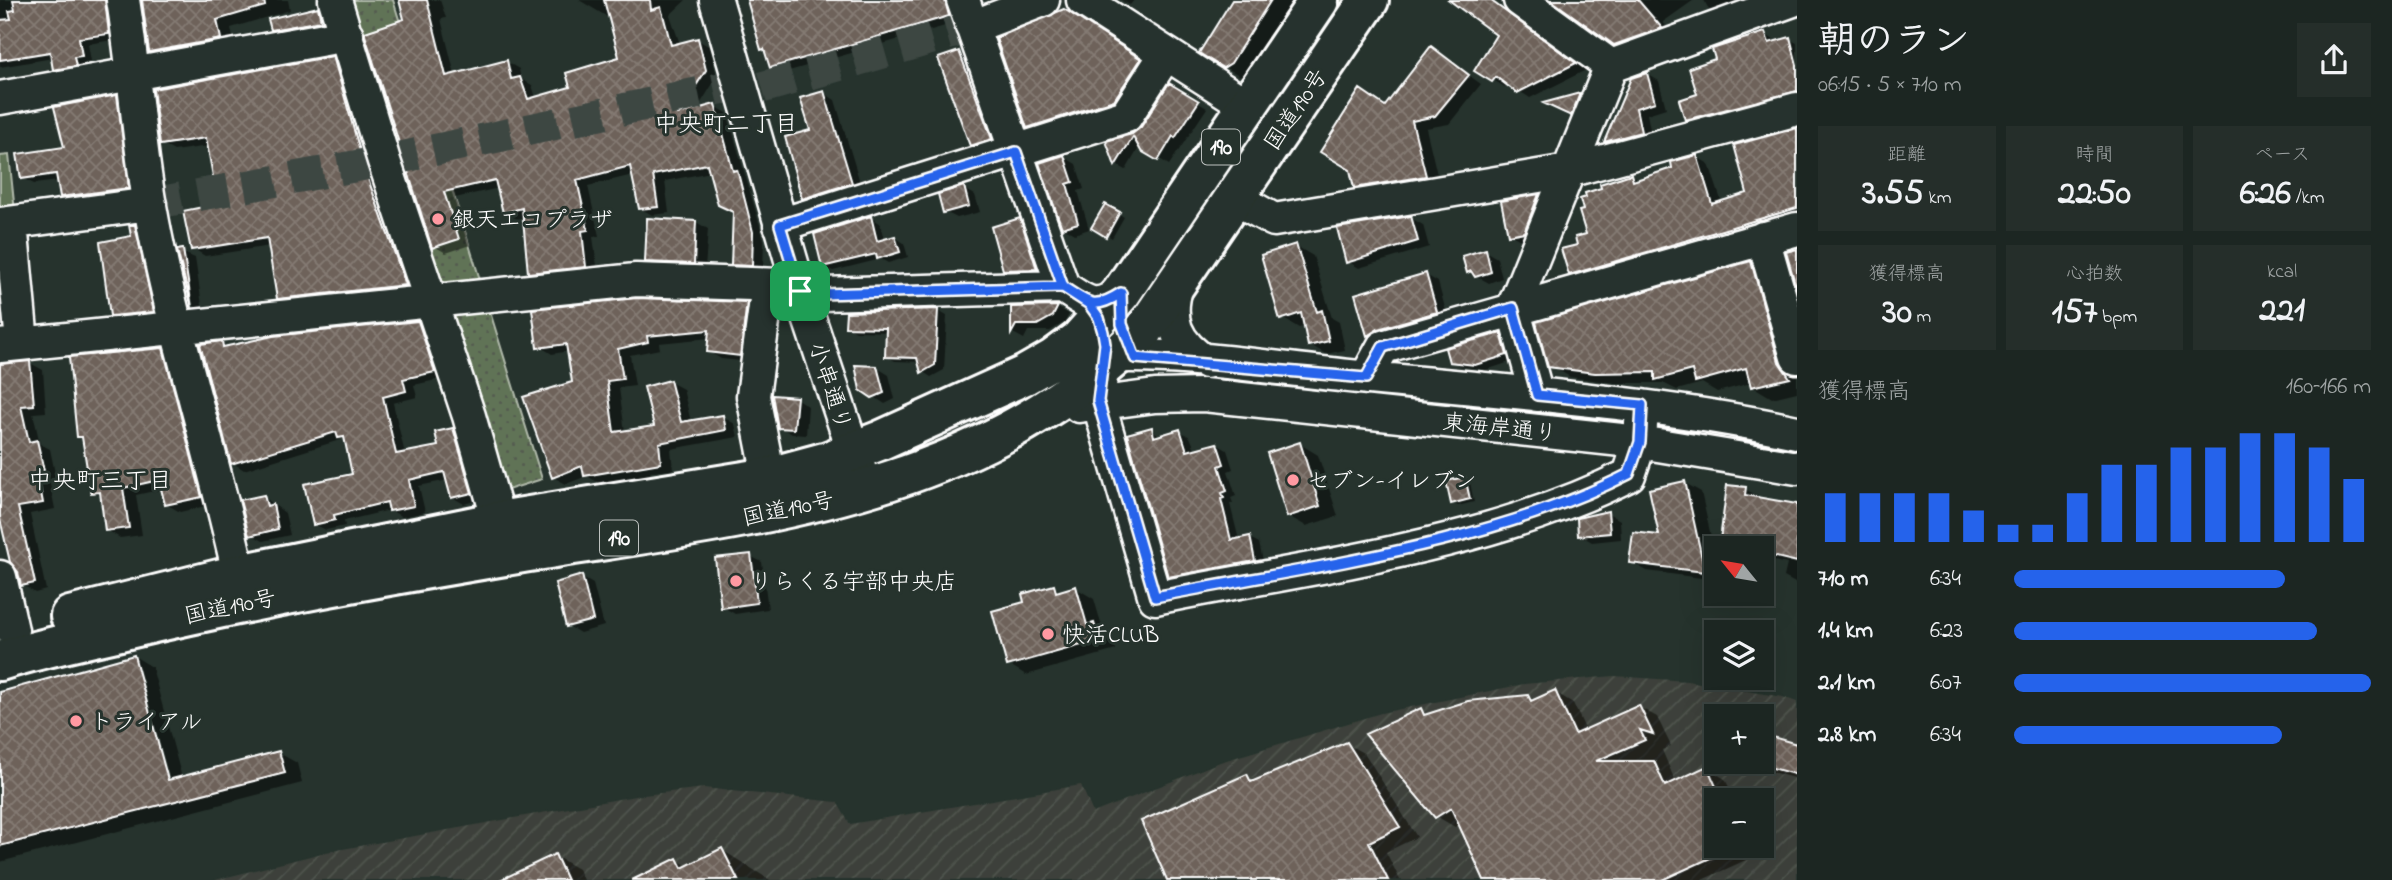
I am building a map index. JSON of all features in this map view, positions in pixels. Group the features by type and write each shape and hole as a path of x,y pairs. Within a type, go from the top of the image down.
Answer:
{"highway":[{"name":"国道190号","path":"4,641 243,602 769,477 853,451 1025,374 1053,359 1079,340 1093,301 1248,106 1319,0"},
{"name":"国道190号","path":"4,641 239,574 504,538 734,520 808,505 905,477 1002,435 1040,414 1114,365 1177,285 1369,0"}],"street":[{"path":"123,0 150,204 176,329 216,472 239,574"},
{"path":"335,0 384,161 432,300 504,538"},
{"name":"小串通り","path":"716,0 800,291 867,489"},
{"path":"1043,0 967,13 1016,152 1093,301 1114,365 1155,597 1389,551 1527,518 1589,495 1629,474 1640,442 1642,405"},
{"path":"1083,0 1248,106"},
{"path":"1520,0 1611,66"},
{"path":"1537,395 1513,308 1611,66 1793,0"},
{"path":"0,98 347,35"},
{"path":"780,225 1126,116 1166,54"},
{"path":"1235,198 1274,220 1568,171 1797,108"},
{"path":"150,204 6,224 11,344 636,280 782,285 822,294 1093,301"},
{"path":"1366,378 1383,347 1797,229"},
{"path":"1763,238 1797,357"},
{"path":"768,285 753,396 769,477"},
{"path":"1177,285 1171,312 1173,326 1185,346 1206,362"},
{"path":"1025,374 1071,361 1114,365 1201,395"},
{"name":"東海岸通り","path":"1114,365 1206,362 1642,405 1797,432"},
{"path":"1114,365 1155,396 1201,395"},
{"name":"東海岸通り","path":"1201,395 1640,442 1797,468"},
{"path":"0,577 4,641"}],"shaded area":[{"path":"1614,676 1687,681 1704,684 1704,690 1741,690 1797,702 1797,880 215,880 326,852 635,796 704,788 837,802 850,824 1081,785 1093,813 1220,762 1381,713 1524,684"}],"green space":[{"path":"348,0 393,0 542,479 501,492"},
{"path":"1341,0 1346,0 1166,269 1162,266"},
{"path":"9,155 15,212 0,213 0,156"},
{"path":"1214,374 1443,397 1523,414 1623,424 1622,429 1460,411 1339,390 1214,378"}],"building":[{"path":"13,0 105,0 109,34 79,38 82,56 74,57 76,66 53,70 50,52 0,60 0,20 11,19 9,11 15,10"},
{"path":"142,0 264,0 265,6 217,20 221,39 149,52"},
{"path":"399,0 427,0 446,76 507,60 511,79 520,77 528,99 570,87 566,73 619,57 604,0 650,0 651,10 661,7 671,45 698,38 706,70 678,114 715,104 733,171 737,170 753,232 752,266 731,265 733,212 718,205 707,164 653,175 658,207 639,209 630,166 577,180 588,230 582,231 586,267 528,273 522,208 503,213 495,180 444,192 459,239 432,248 365,35 365,32 404,19"},
{"path":"747,0 945,0 949,16 770,68 764,49 761,50"},
{"path":"1232,0 1271,0 1231,63 1223,68 1199,53"},
{"path":"1449,0 1490,0 1576,63 1517,93 1496,77 1492,82 1474,71 1496,35"},
{"path":"1551,0 1638,0 1662,28 1614,45"},
{"path":"318,7 321,21 271,30 268,19"},
{"path":"1064,9 1141,59 1114,100 1027,128 996,38"},
{"path":"1765,32 1769,43 1790,37 1797,65 1797,91 1685,120 1679,100 1697,94 1689,68 1715,59 1712,49"},
{"path":"1431,46 1469,75 1435,116 1412,121 1426,176 1354,188 1350,170 1320,152 1360,89 1385,106"},
{"path":"959,51 992,139 970,146 938,58"},
{"path":"333,56 367,176 406,285 277,299 267,238 191,250 183,211 218,204 206,138 160,145 153,89"},
{"path":"1647,73 1655,102 1636,108 1641,132 1604,142 1631,78"},
{"path":"1169,83 1199,101 1175,138 1173,136 1158,161 1141,151 1133,137 1115,166 1106,141 1132,134 1141,127"},
{"path":"824,91 852,183 802,199 785,137 810,130 800,98"},
{"path":"1580,93 1571,116 1543,103"},
{"path":"117,95 129,188 60,197 56,174 21,179 17,154 64,147 54,107"},
{"path":"1797,128 1797,208 1569,275 1561,249 1577,245 1575,237 1586,234 1579,211 1583,210 1580,199 1586,197 1585,193 1601,188 1600,184 1631,174 1633,181 1672,168 1671,162 1697,155 1712,204 1747,193 1734,145"},
{"path":"1064,155 1073,182 1067,184 1078,223 1062,228 1039,163"},
{"path":"964,186 969,206 943,213 938,194"},
{"path":"1539,194 1524,232 1508,235 1501,201"},
{"path":"1105,204 1120,212 1106,237 1091,228"},
{"path":"871,216 877,241 895,236 900,252 877,259 876,254 822,267 814,234"},
{"path":"1411,216 1418,241 1346,263 1337,228"},
{"path":"647,218 696,221 694,264 645,262"},
{"path":"1020,218 1037,269 1003,270 991,227"},
{"path":"129,225 135,225 154,312 110,316 100,242 131,236"},
{"path":"1296,244 1317,312 1322,310 1329,341 1308,346 1301,313 1280,320 1261,255"},
{"path":"183,249 192,308 177,250"},
{"path":"1486,249 1491,272 1475,277 1471,271 1467,273 1462,256"},
{"path":"1797,249 1797,290 1786,252"},
{"path":"1751,261 1779,362 1790,378 1751,387 1746,368 1695,382 1692,370 1655,380 1655,372 1595,373 1548,367 1536,322"},
{"path":"1426,273 1437,312 1378,329 1367,336 1355,294"},
{"path":"637,298 747,302 740,356 707,352 709,330 647,336 648,342 618,349 623,379 607,381 614,432 654,426 644,387 670,380 681,422 723,415 726,430 659,443 661,463 584,476 582,466 552,478 523,397 572,382 566,344 537,348 532,309"},
{"path":"1058,306 1053,316 1037,325 1016,325 1011,334 1011,307"},
{"path":"938,309 935,365 921,373 917,358 885,357 886,328 845,327 846,312"},
{"path":"418,321 435,372 403,379 406,391 383,397 396,454 438,446 435,432 453,428 472,493 451,498 444,472 409,480 414,506 389,511 387,502 334,515 335,520 313,525 304,484 352,474 344,437 338,438 336,432 231,464 200,344 222,341 223,347 273,336"},
{"path":"1501,333 1507,355 1475,365 1449,362 1445,348"},
{"path":"163,348 202,497 165,505 159,480 123,488 129,528 105,531 100,492 91,493 82,437 77,437 69,357"},
{"path":"30,361 34,405 21,406 29,442 37,440 44,471 37,472 43,503 18,507 35,583 21,586 18,572 10,562 0,519 0,364"},
{"path":"855,365 877,366 884,393 872,398 860,390"},
{"path":"772,395 797,397 794,429 778,428"},
{"path":"1152,427 1154,437 1180,429 1187,451 1217,443 1224,464 1219,466 1227,491 1222,493 1224,498 1221,499 1231,540 1250,536 1255,561 1168,577 1127,434"},
{"name":"セブン-イレブン","path":"1300,442 1320,506 1287,517 1267,453"},
{"path":"1465,477 1470,499 1451,504 1446,481"},
{"path":"1685,481 1704,572 1629,563 1633,532 1659,535 1649,489"},
{"path":"1727,485 1746,487 1745,495 1797,504 1797,562 1774,556 1774,536 1721,536"},
{"path":"264,495 267,506 273,504 278,529 249,536 240,500"},
{"path":"1608,511 1610,533 1578,536 1577,518"},
{"name":"りらくる宇部中央店","path":"751,554 757,603 721,608 715,558"},
{"path":"582,575 593,620 566,627 555,583"},
{"name":"快活CLUB","path":"1054,585 1056,592 1076,586 1087,625 1094,623 1099,640 1007,666 992,611 1024,602 1022,594"},
{"name":"トライアル","path":"134,655 168,780 279,751 285,773 0,846 0,692"},
{"path":"1555,690 1575,734 1639,705 1653,734 1640,730 1645,740 1596,761 1654,761 1665,786 1704,767 1704,774 1711,774 1717,788 1704,788 1704,858 1710,858 1662,880 1484,880 1451,808 1435,818 1365,734 1421,708 1424,715 1468,701 1528,695 1531,701"},
{"path":"1774,737 1797,744 1797,775 1774,768"},
{"path":"1347,742 1400,827 1369,842 1388,880 1167,880 1141,821 1247,774 1251,782"},
{"path":"722,848 738,880 632,880 677,858 682,868"},
{"path":"555,854 567,880 500,880"}],"tunnel":[{"path":"150,204 384,161 722,88 760,88 972,27"}],"place":[{"name":"銀天エコプラザ","path":"438,219"},
{"name":"セブン-イレブン","path":"1293,480"},
{"name":"りらくる宇部中央店","path":"736,581"},
{"name":"快活CLUB","path":"1048,634"},
{"name":"トライアル","path":"76,721"}],"district":[{"name":"中央町二丁目","path":"726,123"},
{"name":"中央町三丁目","path":"100,480"}],"route":[{"path":"800,291 780,225 1016,152 1063,287 1080,298 1089,304 1097,305 1104,304 1121,293 1122,324 1135,358 1206,362 1366,378 1383,347 1513,308 1537,395 1642,405 1640,442 1629,474 1589,495 1527,518 1389,551 1155,597 1098,401 1105,344 1099,318 1089,304 1063,287 822,294 800,291"}]}
